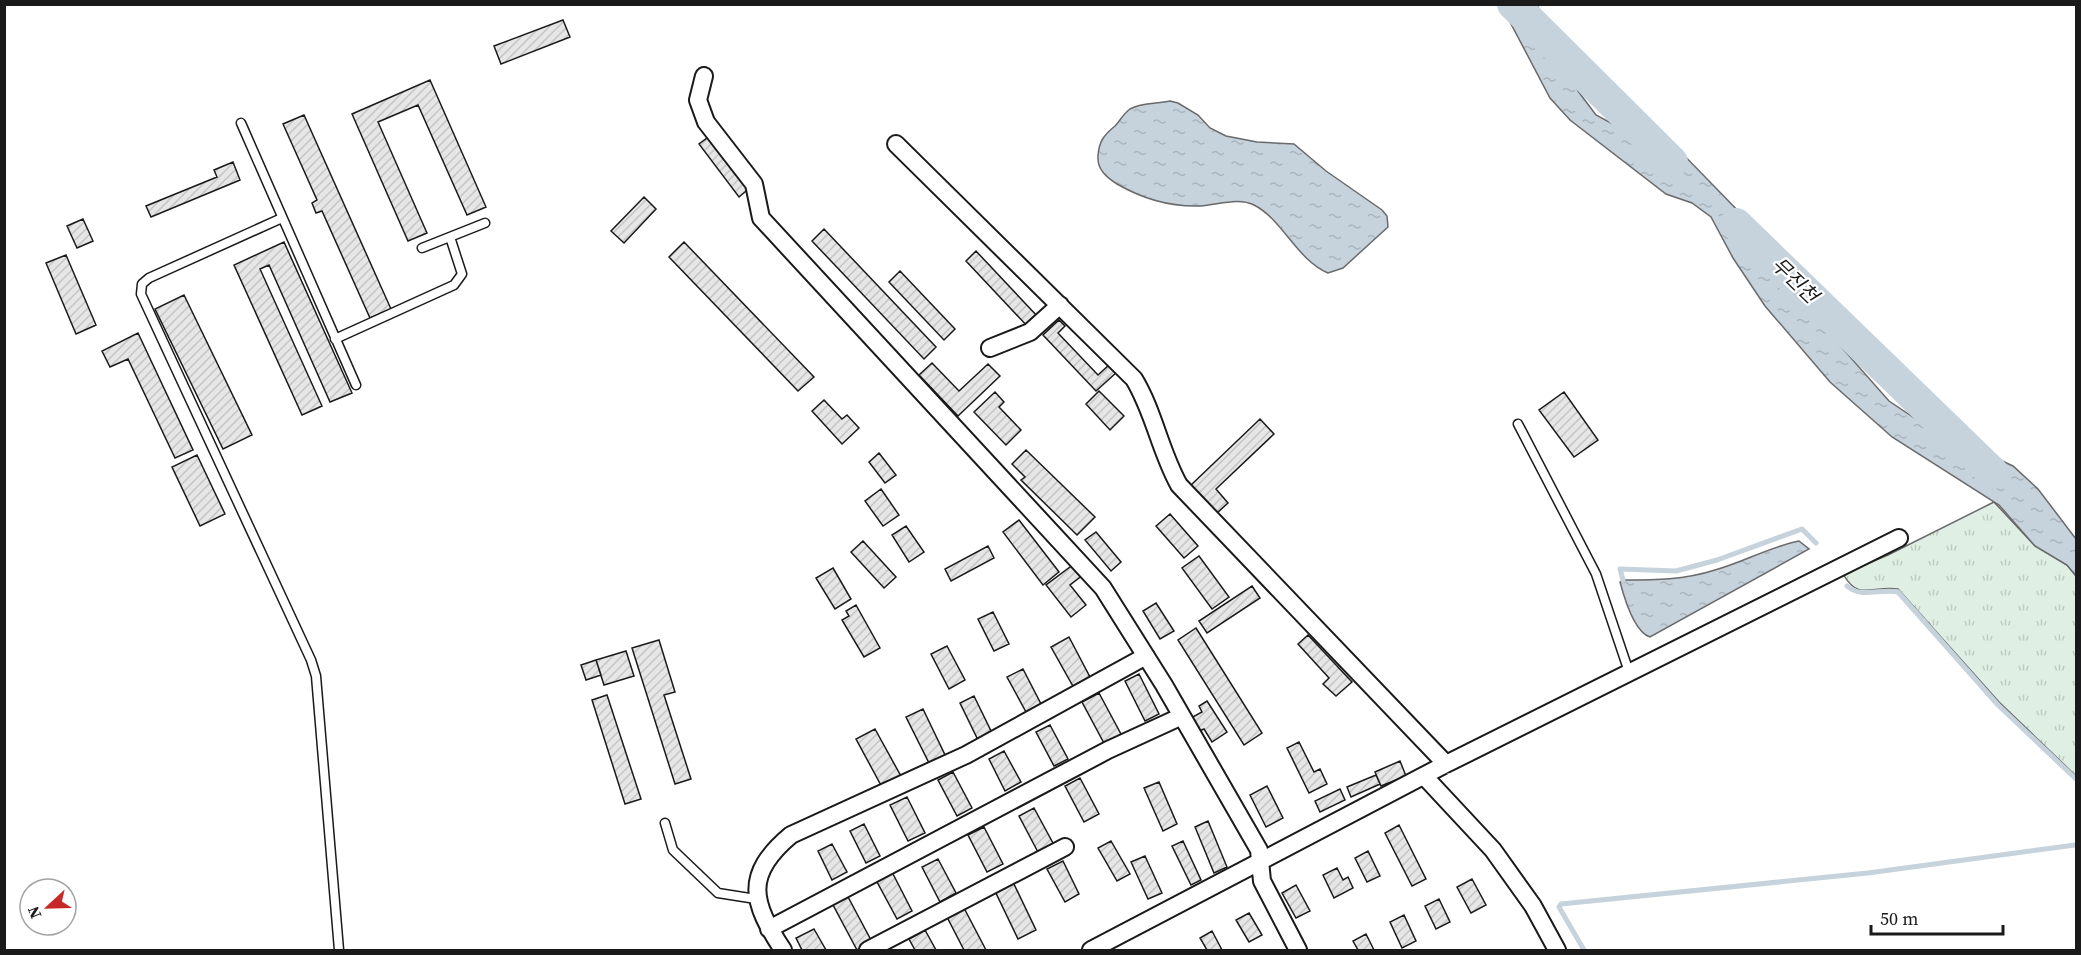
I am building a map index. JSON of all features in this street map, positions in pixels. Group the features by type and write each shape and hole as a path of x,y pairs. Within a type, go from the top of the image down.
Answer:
{"street":[{"path":"704,76 698,100 706,122 754,184 761,218 1103,588 1146,656 1259,850 1262,881 1293,949"},
{"path":"896,144 1134,379 1144,396 1165,462 1179,485 1446,764"},
{"path":"990,348 1030,332 1060,305"},
{"path":"1091,951 1446,764 1899,538"},
{"path":"783,951 769,929 756,899 756,884 770,852 791,835 966,755 1146,656"},
{"path":"769,929 1108,750 1180,717"},
{"path":"1424,776 1493,850 1533,906 1557,951"},
{"path":"868,951 1065,847"}],"lane":[{"path":"241,123 356,385"},
{"path":"282,218 149,278 142,284 141,294 314,668 339,951"},
{"path":"423,248 485,223"},
{"path":"335,339 454,285 462,274 450,237"},
{"path":"1518,424 1596,574 1629,672"},
{"path":"665,823 673,850 718,893 756,899"}],"green space":[{"path":"1994,502 2035,546 2067,565 2076,576 2076,776 1999,702 1898,589 1861,590 1849,583 1843,574 1888,555"}],"water":[{"path":"1501,5 1537,5 1560,48 1578,91 1596,115 1622,129 1650,134 1676,147 1745,218 1771,262 1798,298 1889,401 1925,425 2013,466 2038,489 2076,539 2076,576 2067,565 2035,546 1999,505 1892,437 1830,382 1765,306 1733,258 1711,217 1692,203 1666,194 1570,120 1550,98"},
{"path":"1170,101 1198,115 1210,128 1226,136 1257,142 1294,144 1326,171 1382,210 1387,216 1388,227 1343,268 1328,273 1307,259 1273,220 1254,205 1241,202 1200,206 1167,203 1137,194 1113,181 1103,172 1098,161 1101,142 1105,135 1130,109 1145,104"},
{"path":"1799,541 1809,549 1650,637 1644,634 1635,621 1620,582 1692,576 1726,567"}],"building":[{"path":"563,20 570,37 501,64 494,46"},
{"path":"430,80 486,207 467,215 418,105 378,122 427,233 408,241 352,114"},
{"path":"304,115 391,309 370,318 322,211 316,213 312,203 317,200 283,124"},
{"path":"711,135 751,187 739,197 699,144"},
{"path":"233,162 240,180 151,217 146,206 217,177 214,170"},
{"path":"644,197 656,209 624,243 611,231"},
{"path":"83,219 93,241 77,248 67,226"},
{"path":"824,229 936,347 924,359 812,241"},
{"path":"284,242 352,393 330,402 269,265 260,269 322,406 302,415 234,265"},
{"path":"684,242 814,377 798,391 669,257"},
{"path":"976,251 1039,318 1029,328 966,261"},
{"path":"66,255 96,325 76,334 46,263"},
{"path":"900,271 955,329 944,340 889,282"},
{"path":"184,295 252,435 223,449 155,309"},
{"path":"1059,320 1065,326 1058,333 1098,375 1109,365 1117,372 1096,391 1043,335"},
{"path":"138,333 193,450 175,458 128,359 110,367 102,351"},
{"path":"932,363 959,391 988,364 1000,376 958,416 919,375"},
{"path":"1099,391 1124,416 1110,430 1086,404"},
{"path":"995,392 1004,402 999,407 1021,430 1006,445 974,412"},
{"path":"1564,392 1598,440 1574,457 1539,410"},
{"path":"824,400 842,419 847,415 859,428 842,444 812,411"},
{"path":"1260,419 1274,434 1216,489 1228,503 1216,514 1190,486"},
{"path":"1026,450 1095,517 1077,535 1021,480 1025,477 1012,464"},
{"path":"879,453 896,475 885,483 869,462"},
{"path":"197,455 225,514 200,526 172,467"},
{"path":"881,489 899,515 883,526 865,501"},
{"path":"1170,514 1198,546 1184,558 1156,526"},
{"path":"1019,520 1059,572 1043,585 1003,532"},
{"path":"906,526 924,552 909,562 892,535"},
{"path":"1096,532 1121,562 1111,571 1085,540"},
{"path":"863,541 896,577 884,588 851,552"},
{"path":"988,546 994,558 951,581 945,569"},
{"path":"1199,556 1229,597 1212,609 1182,568"},
{"path":"1074,564 1083,575 1070,585 1086,605 1071,617 1046,585"},
{"path":"833,568 851,599 835,609 816,578"},
{"path":"1252,586 1260,598 1207,633 1199,621"},
{"path":"1156,603 1174,631 1160,639 1143,611"},
{"path":"856,605 880,648 864,657 842,620 849,616 846,611"},
{"path":"993,612 1009,644 994,651 978,619"},
{"path":"1196,628 1262,733 1244,745 1178,640"},
{"path":"1308,635 1352,682 1336,696 1323,684 1329,678 1298,644"},
{"path":"1069,637 1091,679 1074,688 1051,647"},
{"path":"659,640 675,692 664,695 691,779 675,784 632,648"},
{"path":"947,646 965,680 949,689 931,654"},
{"path":"626,651 634,676 604,685 596,660"},
{"path":"596,660 601,675 586,680 581,665"},
{"path":"1023,669 1041,704 1026,712 1007,677"},
{"path":"1139,674 1159,714 1145,721 1125,681"},
{"path":"1099,693 1122,736 1105,745 1082,702"},
{"path":"607,695 641,799 625,804 592,700"},
{"path":"974,696 992,733 978,740 960,703"},
{"path":"1207,701 1227,732 1212,742 1204,729 1199,731 1191,718 1202,712 1199,706"},
{"path":"923,709 946,757 930,765 906,717"},
{"path":"1050,725 1068,759 1054,766 1036,732"},
{"path":"875,729 902,778 883,789 856,739"},
{"path":"1299,742 1314,772 1320,769 1327,784 1309,793 1287,748"},
{"path":"1004,751 1021,782 1005,791 989,759"},
{"path":"1400,761 1406,776 1381,786 1375,772"},
{"path":"953,772 972,808 957,816 938,780"},
{"path":"1376,775 1380,784 1351,797 1347,787"},
{"path":"1080,778 1099,814 1084,822 1065,786"},
{"path":"1159,782 1177,824 1163,831 1144,788"},
{"path":"1267,786 1283,818 1266,827 1250,795"},
{"path":"1340,789 1345,800 1320,812 1315,801"},
{"path":"907,797 925,833 908,841 890,805"},
{"path":"1034,808 1054,845 1039,854 1019,816"},
{"path":"1208,821 1227,867 1214,873 1195,827"},
{"path":"864,824 880,856 866,863 850,831"},
{"path":"1399,825 1426,879 1412,886 1385,833"},
{"path":"984,827 1003,864 987,872 968,835"},
{"path":"1111,841 1130,874 1117,881 1098,848"},
{"path":"1183,841 1201,880 1191,885 1172,846"},
{"path":"832,844 847,872 832,880 818,851"},
{"path":"1368,851 1380,876 1367,882 1355,858"},
{"path":"1145,856 1162,893 1148,899 1131,862"},
{"path":"938,859 956,893 940,902 922,867"},
{"path":"1063,861 1079,894 1065,902 1047,869"},
{"path":"1337,868 1343,880 1348,877 1353,888 1334,898 1323,875"},
{"path":"892,872 912,911 897,919 876,880"},
{"path":"1472,879 1486,905 1471,913 1457,887"},
{"path":"1012,880 1036,930 1018,939 994,889"},
{"path":"1296,885 1310,911 1296,918 1282,893"},
{"path":"847,895 872,942 857,950 832,903"},
{"path":"1439,899 1450,922 1436,929 1425,906"},
{"path":"964,908 986,950 964,950 947,917"},
{"path":"1249,913 1262,935 1249,942 1236,920"},
{"path":"1404,915 1416,941 1402,948 1390,922"},
{"path":"814,929 826,950 802,950 796,938"},
{"path":"925,930 936,950 915,950 909,939"},
{"path":"1212,931 1222,950 1207,950 1200,938"},
{"path":"1366,934 1374,950 1358,950 1353,941"}],"waterway":[{"name":"무진천","path":"1513,4 1672,162"},
{"name":"무진천","path":"1736,224 1993,473"},
{"path":"1623,580 1620,569 1676,571 1717,560 1802,529 1816,543"},
{"path":"1847,586 1865,593 1898,592 1998,705 2076,779"},
{"path":"1584,950 1559,907 1561,904 1868,873 2075,845"}]}
